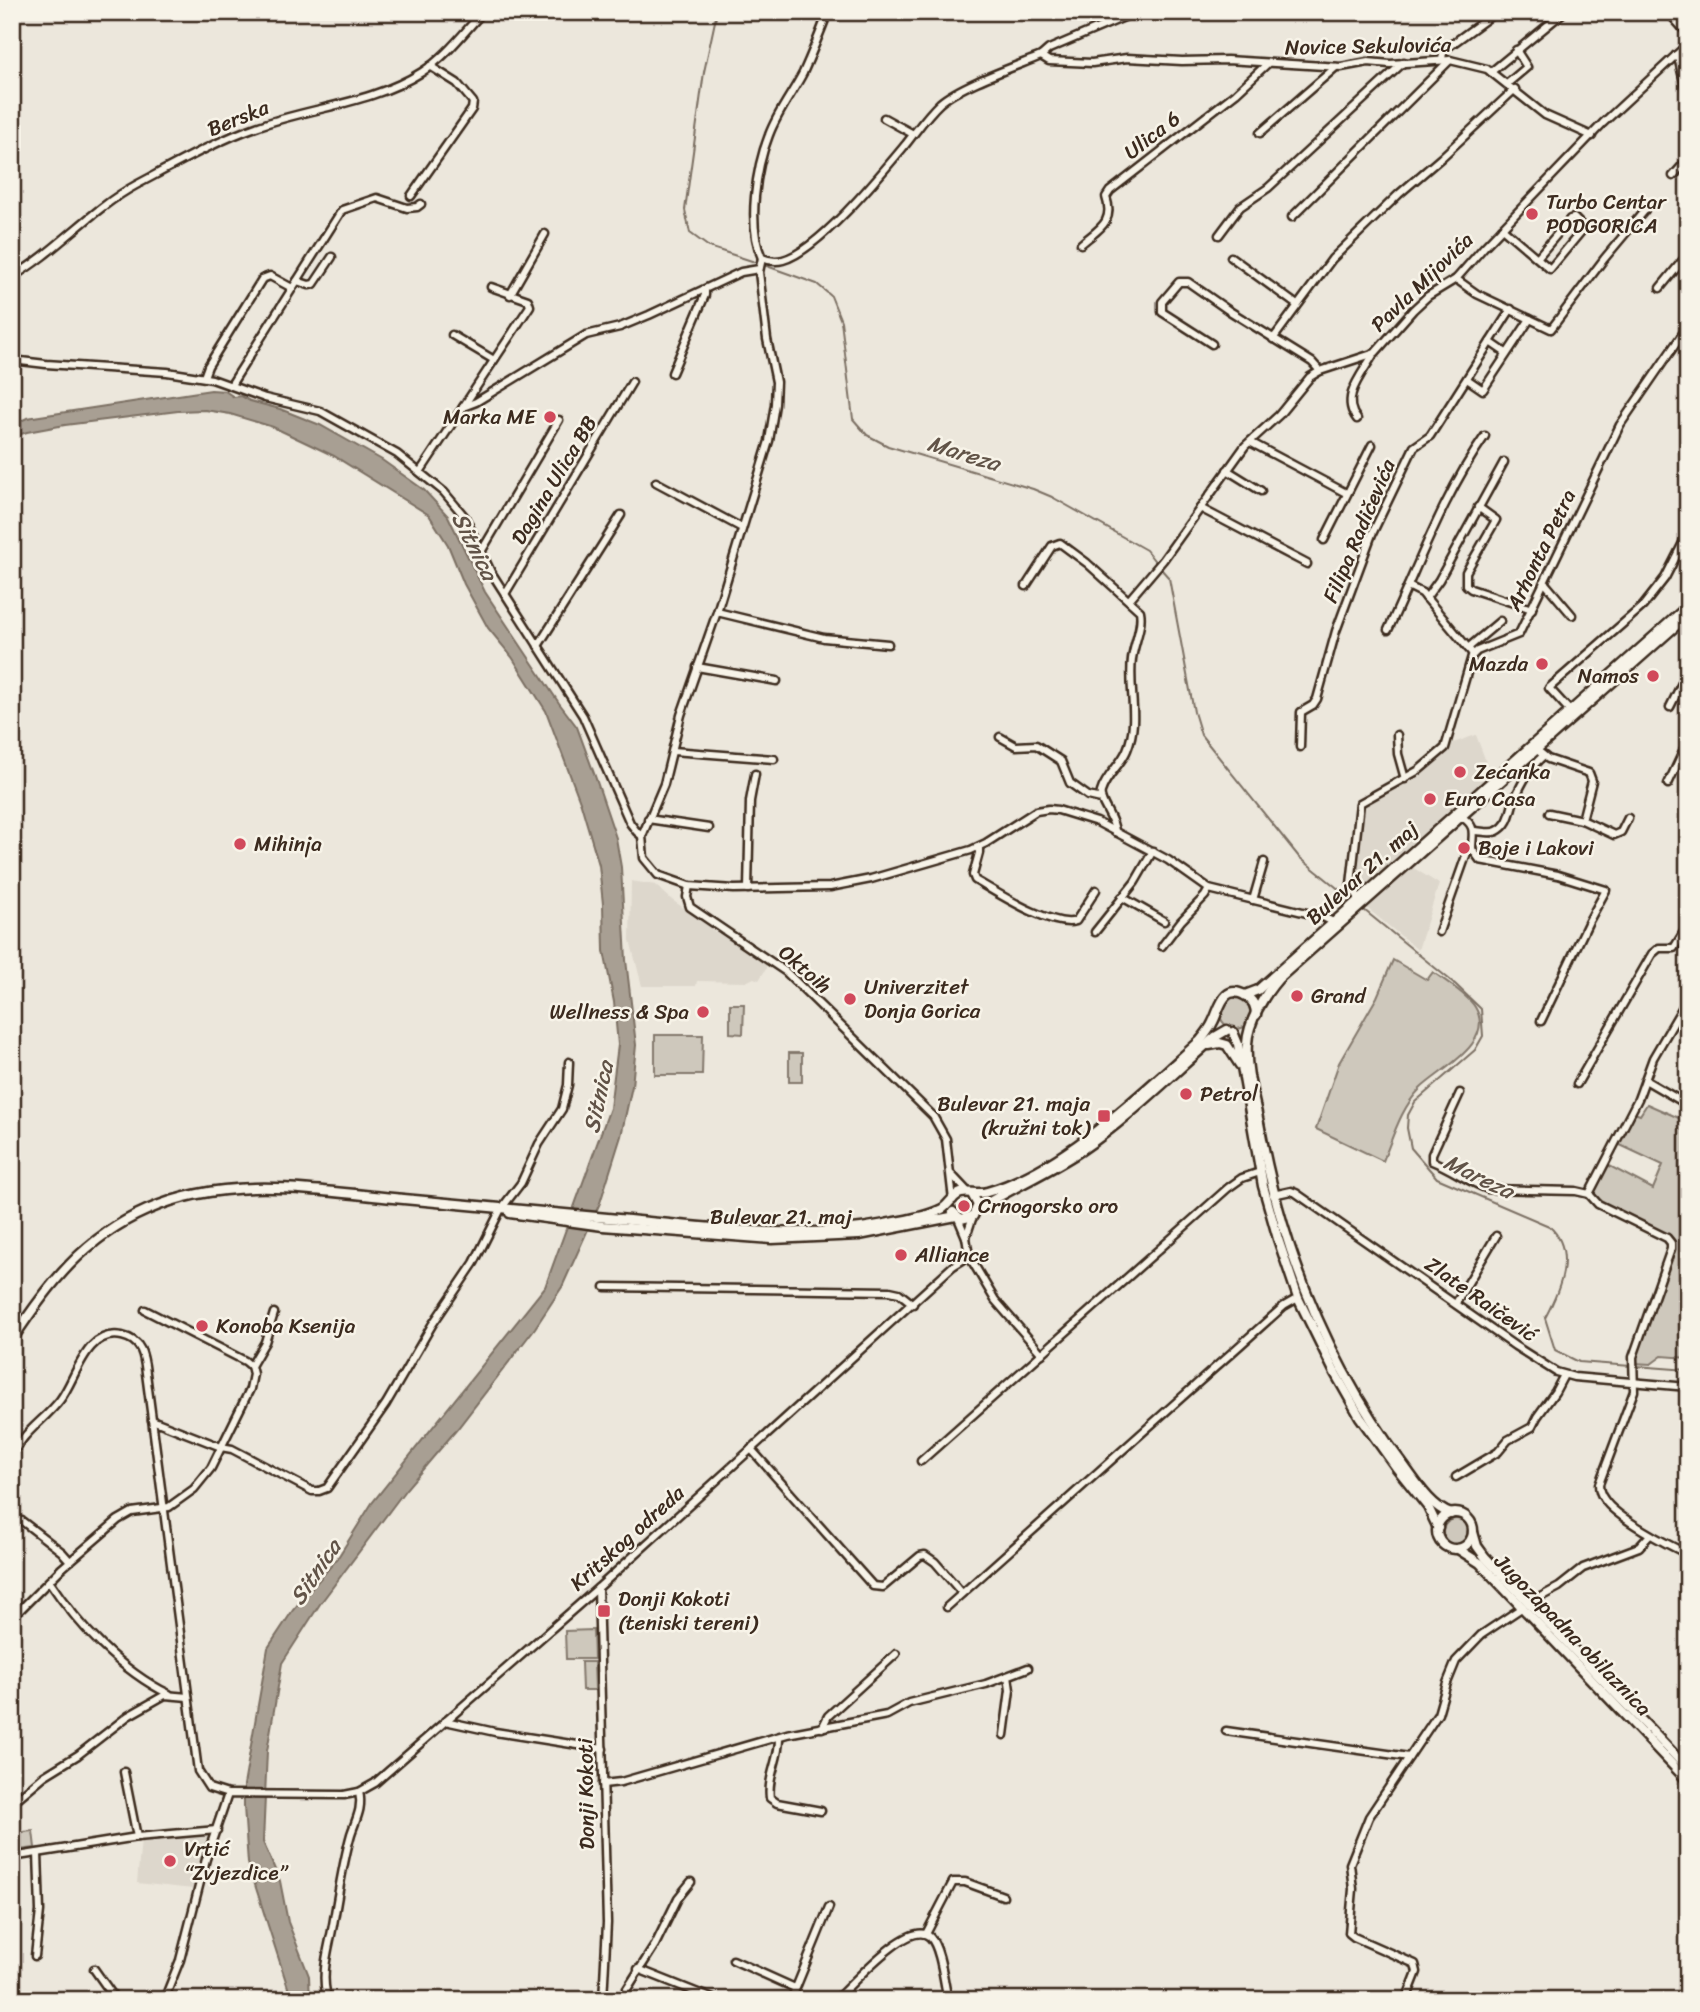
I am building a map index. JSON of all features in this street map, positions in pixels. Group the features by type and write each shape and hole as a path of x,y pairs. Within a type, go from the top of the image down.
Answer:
{"main road":[{"name":"Bulevar 21. maj","path":"1245,995 1258,990 1688,606"},
{"name":"Bulevar 21. maj","path":"1256,1014 1264,996 1279,979 1462,817 1540,753 1688,615"},
{"path":"1253,1024 1244,1031 1230,1031 1203,1048 1125,1116 1046,1173 965,1219 957,1217 952,1210 952,1201 961,1193 991,1191 1024,1177 1088,1136 1200,1041 1209,1030 1219,1003 1226,996 1237,993 1245,995 1254,1003 1256,1014 1253,1024 1247,1039 1247,1051 1273,1195 1304,1291 1347,1377 1394,1453 1437,1506 1468,1520 1473,1532 1468,1543 1458,1549 1441,1543 1437,1534 1443,1519 1451,1514"},
{"path":"1217,1013 1220,1023 1230,1031 1242,1066 1260,1172 1275,1230 1298,1298 1348,1397 1395,1467 1430,1510 1438,1528"},
{"path":"1203,1048 1217,1043 1227,1045 1242,1066"},
{"path":"12,1340 47,1289 81,1252 132,1217 189,1195 238,1188 278,1188 501,1209 604,1222"},
{"path":"970,1194 977,1201 976,1213"},
{"name":"Bulevar 21. maj","path":"604,1222 817,1232 882,1225 932,1213 952,1201"},
{"name":"Bulevar 21. maj","path":"604,1222 732,1237 803,1239 884,1232 957,1217"},
{"name":"Jugozapadna obilaznica","path":"1473,1532 1477,1546 1526,1605 1688,1781"},
{"name":"Jugozapadna obilaznica","path":"1458,1549 1480,1563 1526,1605 1688,1769"}],"street":[{"name":"Berska","path":"12,277 34,263 70,231 119,195 235,135 275,121 359,99 420,73 483,12"},
{"path":"828,12 802,73 768,136 761,161 757,183 755,232 767,339 775,377 775,404 769,441 717,612 681,715 661,794 642,836 644,858 652,870 663,878 689,886 748,889 842,886 979,847 1024,817 1044,809 1058,810 1097,822 1153,851 1209,889 1333,922"},
{"path":"463,407 476,402 586,335 620,327 760,264 785,260 821,236 948,97 1041,56 1049,49 1136,12"},
{"path":"1442,60 1443,52 1448,47 1496,12"},
{"path":"1491,72 1564,12"},
{"path":"1668,12 1688,34"},
{"name":"Pavla Mijovića","path":"1129,600 1163,560 1227,470 1250,442 1279,415 1310,377 1320,371 1374,354 1428,296 1456,279 1592,136 1688,44"},
{"path":"1508,83 1527,68 1516,50"},
{"path":"1676,55 1688,99"},
{"name":"Novice Sekulovića","path":"1041,56 1049,61 1092,63 1130,58 1227,60 1336,67 1370,62 1450,60 1476,65 1491,72 1545,115 1592,136"},
{"path":"1292,217 1450,60"},
{"path":"1219,235 1240,207 1268,188 1404,62"},
{"name":"Ulica 6","path":"1081,244 1108,220 1110,210 1106,197 1110,191 1236,93 1267,64"},
{"path":"411,196 472,109 473,102 457,83 430,66"},
{"path":"1260,133 1336,67"},
{"path":"1273,339 1332,259 1515,89"},
{"path":"884,118 913,134"},
{"path":"1673,176 1688,159"},
{"path":"231,385 342,210 377,198 407,208 421,204"},
{"path":"1456,279 1477,294 1547,329 1555,327 1604,259 1645,210"},
{"path":"1502,228 1537,258 1550,269 1584,228 1574,218 1570,219 1537,258"},
{"path":"510,295 545,234"},
{"path":"1660,288 1688,254"},
{"path":"297,281 314,284 332,257"},
{"path":"1231,257 1297,305"},
{"path":"204,377 208,366 262,279 270,276 292,288"},
{"path":"1212,344 1162,312 1161,302 1179,282 1190,283 1312,362 1320,371"},
{"path":"420,472 530,306 527,300 491,288"},
{"path":"672,373 705,290"},
{"name":"Filipa Radičevića","path":"1300,747 1301,712 1313,705 1317,699 1355,576 1384,505 1414,447 1430,436 1511,309"},
{"path":"1467,379 1483,390 1530,319"},
{"name":"Arhonta Petra","path":"1471,651 1517,636 1620,425 1688,326"},
{"path":"452,335 494,360"},
{"path":"1490,342 1506,353"},
{"path":"1357,419 1350,410 1350,397 1374,354"},
{"path":"12,359 204,377 265,398 320,411 380,444 420,472 457,507 470,527 505,594 583,716 630,823 642,836"},
{"name":"Dagina Ulica BB","path":"505,594 632,382"},
{"path":"481,552 559,420"},
{"path":"1388,630 1453,488 1485,436"},
{"path":"1250,442 1346,493"},
{"path":"1324,540 1372,445"},
{"path":"1426,598 1439,580 1503,462"},
{"path":"1227,470 1261,491"},
{"path":"656,482 742,527"},
{"path":"1478,507 1496,520 1466,572 1466,585 1532,609"},
{"path":"1200,508 1307,564"},
{"path":"538,646 621,515"},
{"path":"1570,711 1549,688 1649,598 1665,578 1688,534"},
{"path":"1026,586 1052,545 1058,542 1139,608 1141,615 1131,668 1134,727 1127,751 1101,791 1101,799 1109,812 1115,832"},
{"path":"1545,582 1572,615"},
{"path":"1408,586 1426,598 1471,651"},
{"path":"717,612 824,638 888,645"},
{"path":"1359,898 1351,884 1358,807 1362,801 1427,765 1445,748 1471,651 1500,621"},
{"path":"697,667 777,681"},
{"path":"1670,708 1688,671"},
{"path":"1397,735 1398,754 1405,779"},
{"path":"1000,737 1016,746 1036,745 1062,761 1070,783 1088,796 1101,799"},
{"path":"1668,784 1688,741"},
{"path":"673,751 774,759"},
{"path":"1475,831 1492,832 1510,818 1513,802 1540,753 1590,773 1592,781 1582,820"},
{"path":"748,889 750,801 755,774"},
{"path":"1097,822 1109,812"},
{"path":"1549,813 1582,820 1614,835 1621,832 1628,818"},
{"path":"1439,932 1468,850 1472,846 1475,831 1462,817"},
{"path":"648,819 709,828"},
{"path":"1472,846 1476,856 1486,862 1558,875 1606,890 1541,1021"},
{"path":"979,847 972,875 975,880 1051,918 1073,923 1096,890"},
{"path":"1095,932 1135,882 1153,851"},
{"path":"1253,900 1264,862"},
{"name":"Oktoih","path":"689,886 687,897 690,907 786,972 930,1113 944,1135 951,1173 952,1201"},
{"path":"1162,946 1209,889"},
{"path":"1122,897 1164,921"},
{"path":"1577,1084 1652,954 1660,948 1674,948 1688,925"},
{"path":"1589,1194 1638,1099 1653,1058 1688,998"},
{"path":"152,1420 232,1449 309,1490 327,1488 386,1404 432,1325 485,1244 501,1209 521,1183 539,1144 562,1109 568,1085 569,1062"},
{"path":"1645,1080 1688,1105"},
{"path":"1460,1093 1432,1153 1432,1161 1455,1170 1475,1185 1488,1189 1576,1191 1589,1194 1598,1204 1667,1238 1671,1243 1632,1366 1633,1391 1599,1489 1609,1505 1650,1535 1688,1554"},
{"path":"921,1461 1228,1188 1242,1178 1260,1172"},
{"path":"951,1173 970,1194"},
{"name":"Zlate Raičević","path":"1273,1195 1291,1191 1296,1193 1515,1346 1564,1375 1688,1387"},
{"path":"965,1237 976,1213"},
{"path":"957,1217 969,1256 995,1300 1042,1354"},
{"path":"1456,1303 1496,1236"},
{"name":"Kritskog odreda","path":"228,1794 344,1795 359,1792 376,1783 598,1588 957,1263 969,1256"},
{"path":"605,1287 890,1291 899,1293 913,1304"},
{"path":"947,1607 1284,1306 1298,1298"},
{"path":"145,1310 251,1366"},
{"path":"12,1615 125,1515 164,1508 197,1486 211,1468 250,1389 251,1366 265,1342 274,1313"},
{"path":"12,1457 23,1436 62,1398 92,1346 104,1337 117,1335 129,1338 141,1349 201,1778 209,1788 228,1794 199,1884 186,1941 164,2000"},
{"path":"1456,1477 1498,1452 1508,1440 1532,1427 1564,1375"},
{"path":"228,1434 232,1449"},
{"path":"751,1449 873,1586 883,1587 920,1556 925,1555 935,1562 962,1593"},
{"path":"22,1521 70,1561"},
{"path":"1406,2000 1417,1972 1415,1964 1350,1934 1353,1889 1351,1861 1368,1816 1438,1714 1451,1670 1461,1654 1499,1621 1559,1587 1583,1568 1639,1547 1650,1535"},
{"path":"49,1581 86,1628 111,1653 148,1683 169,1694 188,1697"},
{"name":"Donji Kokoti","path":"598,1588 607,1923 603,2000"},
{"path":"822,1728 828,1716 896,1654"},
{"path":"603,1784 621,1782 779,1737 887,1715 909,1703 986,1684 1028,1668"},
{"path":"1004,1735 1010,1690 1008,1676"},
{"path":"12,1803 121,1720 169,1694"},
{"path":"445,1721 483,1730 603,1749"},
{"path":"1226,1731 1409,1757"},
{"path":"779,1737 770,1782 770,1798 777,1803 821,1811"},
{"path":"124,1772 137,1836"},
{"path":"325,1998 326,1958 339,1885 360,1811 359,1792"},
{"path":"12,1857 137,1836 217,1830"},
{"path":"35,1956 40,1911 38,1853"},
{"path":"620,2000 659,1937 678,1898 691,1882"},
{"path":"926,1934 953,1882 965,1882 1003,1896"},
{"path":"791,2000 829,1907"},
{"path":"835,2000 865,1969 896,1945 913,1934 926,1934"},
{"path":"926,1934 935,1945 948,2000"},
{"path":"733,1960 795,1989"},
{"path":"94,1969 116,2000"},
{"path":"638,1969 716,2000"}],"shaded area":[{"path":"211,390 225,391 234,397 241,396 320,425 382,460 424,490 448,516 485,592 577,727 595,776 616,838 621,867 626,960 636,1045 632,1086 621,1136 600,1203 562,1287 535,1328 458,1428 406,1489 320,1604 282,1663 267,1751 263,1842 280,1881 288,1922 309,1976 310,2000 292,2000 248,1863 244,1785 268,1648 293,1610 337,1559 372,1503 545,1287 610,1108 618,1045 614,1002 604,951 599,865 581,804 546,711 512,657 488,628 464,584 448,545 429,515 334,456 273,427 230,414 205,410 178,411 65,425 12,437 12,425 27,418"},
{"path":"1476,735 1491,775 1369,887 1355,876 1363,804 1420,773 1453,743"},
{"path":"1412,867 1439,884 1418,950 1367,908"},
{"path":"631,881 656,885 672,900 713,928 712,930 719,934 720,932 766,961 766,969 759,980 697,981 696,986 642,986 630,940"},
{"path":"1393,960 1427,980 1433,972 1467,998 1475,1007 1480,1020 1472,1044 1413,1097 1398,1123 1383,1161 1316,1129 1339,1063 1377,997"},
{"path":"1236,997 1247,1002 1252,1013 1247,1024 1236,1029 1225,1024 1220,1013 1225,1002"},
{"path":"730,1004 744,1004 743,1034 730,1033"},
{"path":"655,1035 703,1035 702,1075 655,1075"},
{"path":"789,1053 802,1053 802,1082 789,1082"},
{"path":"1647,1104 1688,1122 1688,1358 1662,1356 1651,1364 1633,1363 1674,1248 1673,1241 1599,1202 1593,1194 1608,1165 1653,1189 1663,1165 1618,1144 1634,1113 1640,1115"},
{"path":"1456,1519 1465,1523 1469,1532 1465,1541 1456,1545 1447,1541 1443,1532 1447,1523"},
{"path":"593,1630 594,1659 566,1659 565,1631"},
{"path":"581,1662 594,1662 595,1690 582,1690"},
{"path":"33,1831 35,1848 12,1851 12,1833"},
{"name":"Vrtić “Zvjezdice”","path":"203,1833 209,1839 193,1889 137,1883 141,1839"}],"waterway":[{"name":"Mareza","path":"717,12 704,72 685,210 690,233 709,247 758,263"},
{"name":"Mareza","path":"764,265 817,284 831,296 841,321 853,419 867,435 888,446 1052,497 1146,550 1157,564"},
{"name":"Mareza","path":"1161,569 1169,578 1194,712 1201,735 1299,857 1352,900"},
{"name":"Mareza","path":"1364,910 1455,984 1481,1009 1483,1036 1475,1050 1415,1102 1408,1115 1407,1128 1411,1148 1437,1178 1549,1226 1557,1236 1562,1247 1563,1271 1545,1318 1555,1350 1579,1362 1631,1366"},
{"name":"Mareza","path":"1636,1366 1688,1370"}],"place":[{"name":"Turbo Centar PODGORICA","path":"1532,214"},
{"name":"Marka ME","path":"550,417"},
{"name":"Mazda","path":"1542,664"},
{"name":"Namos","path":"1653,676"},
{"name":"Zećanka","path":"1460,772"},
{"name":"Euro Casa","path":"1430,799"},
{"name":"Mihinja","path":"240,844"},
{"name":"Boje i Lakovi","path":"1464,848"},
{"name":"Grand","path":"1297,996"},
{"name":"Univerzitet Donja Gorica","path":"850,999"},
{"name":"Wellness & Spa","path":"703,1012"},
{"name":"Petrol","path":"1186,1094"},
{"name":"Bulevar 21. maja (kružni tok)","path":"1104,1116"},
{"name":"Crnogorsko oro","path":"964,1206"},
{"name":"Alliance","path":"901,1255"},
{"name":"Konoba Ksenija","path":"202,1326"},
{"name":"Donji Kokoti (teniski tereni)","path":"604,1611"},
{"name":"Vrtić “Zvjezdice”","path":"170,1861"}],"water label":[{"name":"Sitnica","path":"475,546"},
{"name":"Sitnica","path":"598,1097"},
{"name":"Sitnica","path":"315,1572"}]}
